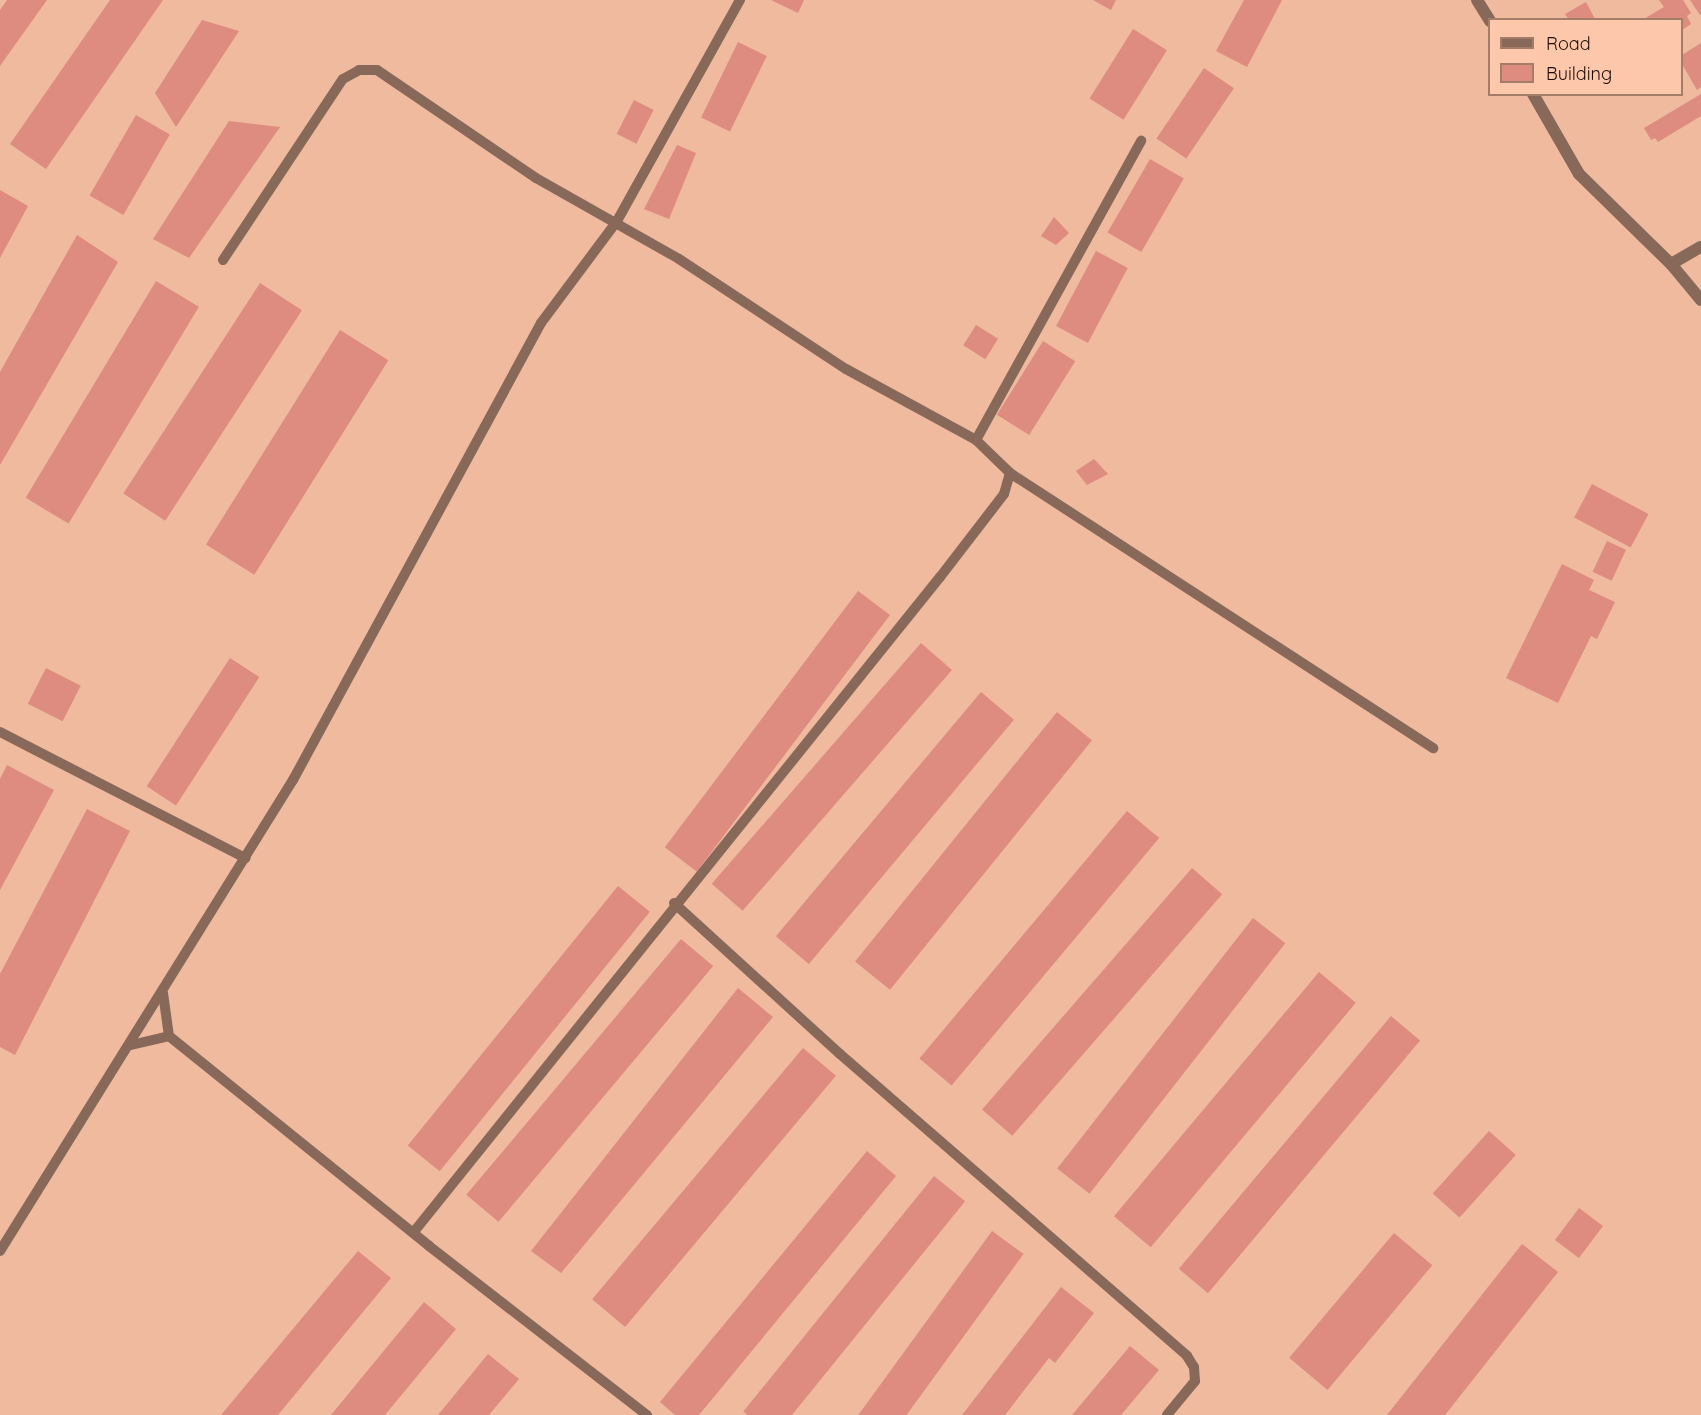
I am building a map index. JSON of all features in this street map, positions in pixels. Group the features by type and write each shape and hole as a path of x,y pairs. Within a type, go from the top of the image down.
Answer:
{"street":[{"path":"1478,0 1488,18"},
{"path":"1534,96 1579,174 1671,264 1701,300"},
{"path":"1671,264 1701,247"}],"lane":[{"path":"0,1251 131,1045 292,780 542,323 617,221 740,0"},
{"path":"223,260 343,79 359,70 377,70 406,87 536,178 617,221 846,369 976,440 1011,473 1433,748"},
{"path":"976,440 1141,141"},
{"path":"412,1233 674,903 940,577 1004,494 1011,473"},
{"path":"0,732 245,858"},
{"path":"674,903 840,1054 1187,1356 1194,1367 1195,1381 1167,1415"},
{"path":"163,993 169,1036 412,1233 647,1415"},
{"path":"131,1045 169,1036"}],"building":[{"path":"7,0 47,0 0,66 0,10"},
{"path":"110,0 163,0 46,169 10,144"},
{"path":"771,0 804,0 798,13"},
{"path":"1093,0 1116,0 1111,10"},
{"path":"1244,0 1282,0 1247,67 1216,51"},
{"path":"1659,0 1683,0 1691,13 1687,16 1691,24 1683,29 1683,18 1645,18 1664,7"},
{"path":"1690,0 1701,0 1700,15"},
{"path":"1586,2 1594,18 1568,18 1565,14"},
{"path":"202,20 239,31 176,127 155,93"},
{"path":"1133,29 1167,50 1123,120 1090,99"},
{"path":"738,42 767,56 730,132 701,117"},
{"path":"1701,43 1701,87 1697,90 1683,66 1683,54"},
{"path":"1204,68 1234,88 1186,159 1156,138"},
{"path":"1701,94 1701,116 1658,142 1655,138 1651,140 1644,128"},
{"path":"634,100 654,110 636,144 617,134"},
{"path":"136,115 170,134 123,215 90,196"},
{"path":"229,121 280,127 189,258 153,239"},
{"path":"677,145 696,153 669,219 644,209"},
{"path":"1150,159 1184,178 1141,252 1108,233"},
{"path":"0,190 28,206 0,258"},
{"path":"1054,217 1069,233 1056,245 1041,236"},
{"path":"77,235 118,262 0,465 0,372"},
{"path":"1096,251 1128,268 1088,343 1056,326"},
{"path":"156,281 199,307 69,524 26,498"},
{"path":"260,283 302,310 165,521 123,494"},
{"path":"976,325 998,339 985,359 963,345"},
{"path":"340,330 388,360 254,575 206,545"},
{"path":"1043,341 1075,361 1029,435 997,415"},
{"path":"1094,459 1108,474 1087,485 1076,471"},
{"path":"1592,484 1649,514 1631,548 1574,518"},
{"path":"1607,541 1626,550 1612,581 1593,572"},
{"path":"1562,564 1594,580 1589,590 1615,602 1597,639 1591,636 1558,703 1506,678"},
{"path":"858,591 890,615 697,871 665,847"},
{"path":"921,643 952,670 743,911 712,884"},
{"path":"230,658 259,677 176,805 147,786"},
{"path":"46,668 81,686 63,721 28,704"},
{"path":"981,692 1014,720 809,964 776,936"},
{"path":"1057,712 1092,740 890,990 855,961"},
{"path":"7,765 54,790 0,890 0,779"},
{"path":"87,809 130,831 15,1055 0,1047 0,974"},
{"path":"1127,811 1159,838 952,1085 919,1058"},
{"path":"1192,868 1222,894 1012,1136 982,1110"},
{"path":"618,886 650,912 440,1171 408,1146"},
{"path":"1253,918 1285,943 1090,1194 1057,1169"},
{"path":"681,939 713,966 498,1222 466,1195"},
{"path":"1319,972 1356,1003 1151,1247 1114,1216"},
{"path":"738,988 773,1017 561,1273 531,1251"},
{"path":"1391,1016 1420,1040 1208,1293 1179,1269"},
{"path":"803,1048 836,1076 625,1327 592,1299"},
{"path":"1489,1131 1516,1155 1460,1218 1433,1193"},
{"path":"867,1151 896,1176 699,1415 675,1415 660,1402"},
{"path":"934,1176 965,1201 792,1415 748,1415 743,1411"},
{"path":"1579,1208 1603,1226 1579,1258 1555,1240"},
{"path":"992,1231 1024,1254 907,1415 858,1415"},
{"path":"1394,1233 1432,1265 1328,1390 1289,1358"},
{"path":"1522,1244 1558,1272 1445,1415 1387,1415"},
{"path":"358,1251 391,1278 278,1415 221,1415"},
{"path":"1061,1287 1094,1313 1055,1363 1049,1358 1005,1415 962,1415"},
{"path":"424,1302 456,1329 385,1415 331,1415"},
{"path":"1130,1346 1159,1370 1121,1415 1072,1415"},
{"path":"488,1354 519,1379 489,1415 438,1415"}]}
